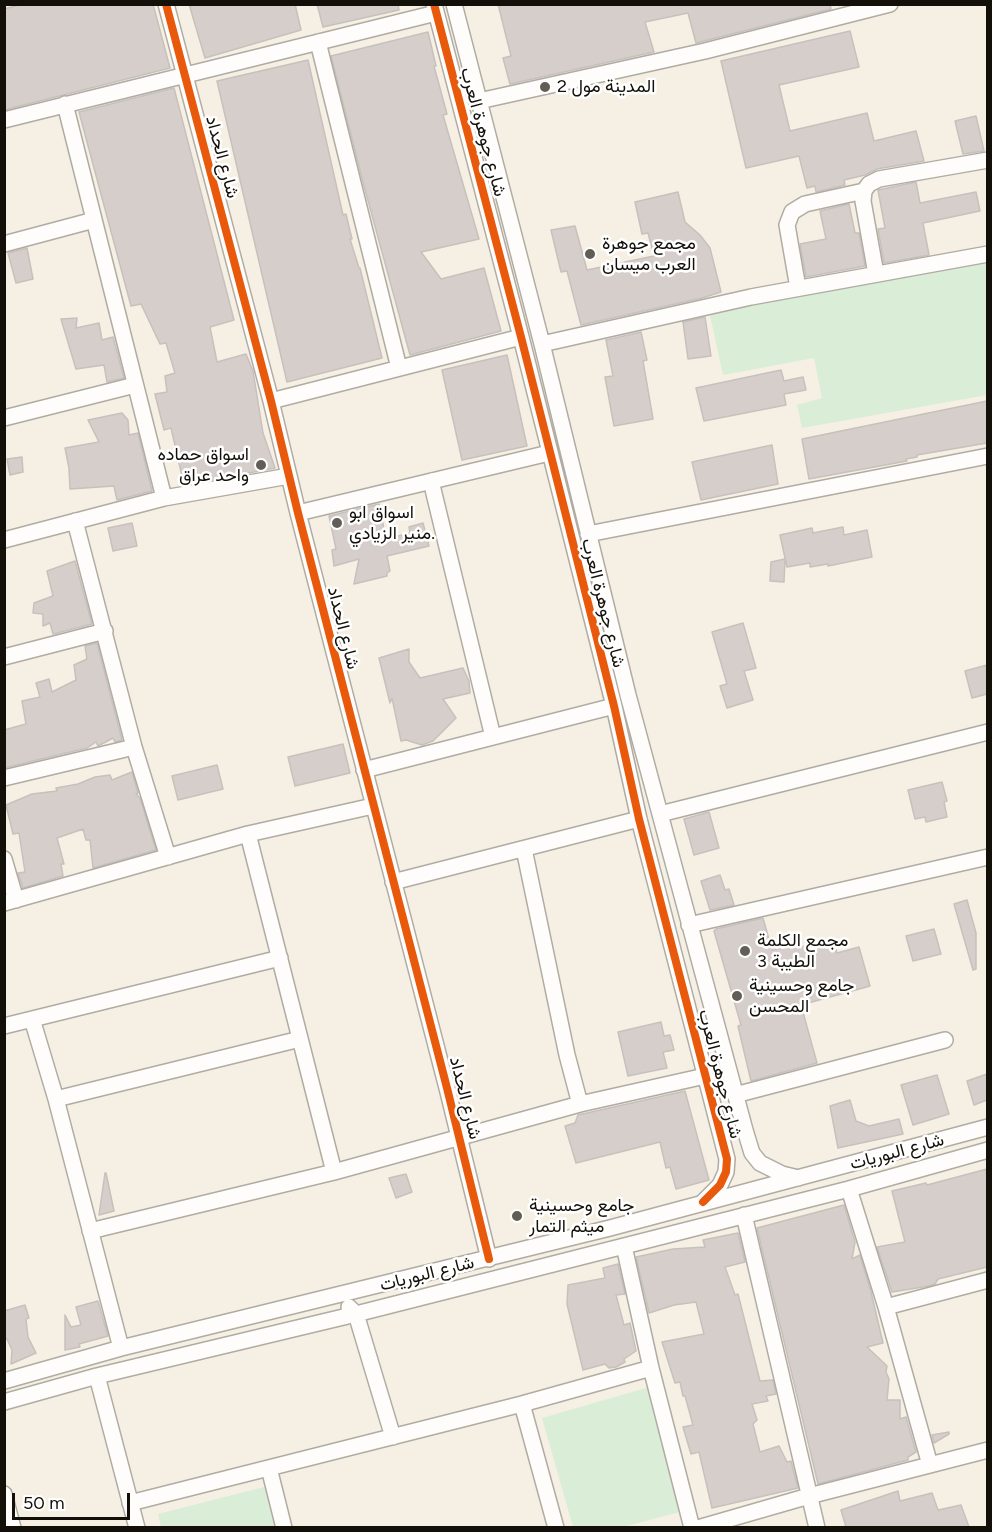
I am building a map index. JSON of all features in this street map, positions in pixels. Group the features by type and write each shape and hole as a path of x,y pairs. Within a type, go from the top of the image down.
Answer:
{"street":[{"name":"شارع الحداد","path":"166,4 271,401 489,1258"},
{"name":"شارع جوهرة العرب","path":"454,4 660,814 735,1095 752,1153 770,1169 798,1178"},
{"path":"478,101 705,51 890,4"},
{"path":"4,120 318,42 435,9"},
{"name":"شارع جوهرة العرب","path":"435,9 521,337 614,706 639,819 727,1159 726,1172 720,1185 703,1202"},
{"path":"318,42 399,368"},
{"path":"64,104 164,498"},
{"path":"876,274 863,201 864,191 869,184 879,179 987,163"},
{"path":"798,288 787,225 792,212 805,204 864,191"},
{"path":"4,244 94,220"},
{"path":"542,344 798,288 987,254"},
{"path":"271,401 521,337"},
{"path":"4,418 135,385"},
{"path":"298,513 549,453"},
{"path":"588,534 987,456"},
{"path":"4,540 164,498 289,476"},
{"path":"431,481 493,737"},
{"path":"75,521 134,747 168,857"},
{"path":"4,657 105,631"},
{"path":"364,770 614,706"},
{"path":"660,814 987,732"},
{"path":"4,778 134,747"},
{"path":"4,859 10,902 248,834 373,806"},
{"path":"393,882 639,819"},
{"path":"248,834 334,1172"},
{"path":"524,849 567,1055 580,1104"},
{"path":"689,924 987,857"},
{"path":"4,1026 280,958"},
{"path":"32,1019 56,1099 121,1348"},
{"path":"56,1099 300,1039"},
{"path":"735,1095 945,1040"},
{"path":"90,1231 334,1172 580,1104 705,1076"},
{"name":"شارع البوريات","path":"4,1381 121,1348 489,1258 987,1127"},
{"path":"963,1134 975,1141 972,1155"},
{"name":"شارع البوريات","path":"4,1402 97,1376 356,1314 849,1189 987,1150"},
{"path":"849,1189 886,1307 930,1465"},
{"path":"744,1215 817,1527"},
{"path":"624,1246 651,1368 692,1527"},
{"path":"886,1307 987,1280"},
{"path":"349,1293 348,1305 356,1314 393,1437"},
{"path":"308,1303 315,1312 314,1324"},
{"path":"130,1503 522,1404 651,1368"},
{"path":"97,1376 137,1527"},
{"path":"522,1404 556,1527"},
{"path":"698,1527 987,1450"},
{"path":"269,1468 284,1527"},
{"path":"4,1494 13,1527"}],"green space":[{"path":"987,260 987,395 802,428 797,405 822,398 814,358 723,375 709,311"},
{"path":"656,1385 687,1510 623,1527 573,1527 542,1418"},
{"path":"268,1486 279,1527 161,1527 158,1514"}],"building":[{"path":"23,4 153,4 170,68 4,110 4,9"},
{"path":"189,4 295,4 301,30 205,58"},
{"path":"317,4 398,4 399,10 323,27"},
{"path":"498,4 830,4 831,9 696,43 688,13 645,22 654,52 510,84 503,58 511,56"},
{"path":"850,31 859,67 779,85 790,131 867,113 874,141 916,131 924,161 877,169 865,175 844,180 845,185 816,192 815,186 807,188 799,156 746,168 721,61"},
{"path":"428,32 436,66 434,66 447,114 443,115 479,239 421,252 441,279 484,268 501,331 410,355 331,56"},
{"path":"308,60 343,215 346,214 352,239 350,239 360,268 382,358 287,382 217,81"},
{"path":"174,88 234,320 210,327 217,362 246,354 253,371 263,433 275,468 184,485 171,428 164,430 155,394 167,392 165,376 175,373 166,343 160,344 141,304 131,306 79,112"},
{"path":"976,116 984,151 963,154 955,121"},
{"path":"916,182 920,203 976,192 980,211 923,223 929,255 884,263 878,229 885,228 878,190"},
{"path":"678,192 685,222 700,235 710,248 721,292 581,325 567,271 561,272 551,230 575,226 587,270 654,256 648,233 642,234 635,202"},
{"path":"849,204 855,233 859,233 865,266 806,277 800,244 826,239 820,211"},
{"path":"27,248 33,279 16,283 8,253"},
{"path":"705,317 711,356 688,359 683,322"},
{"path":"77,318 76,328 99,323 102,340 113,337 124,378 107,382 104,365 76,369 61,319"},
{"path":"641,332 647,360 643,361 653,419 614,426 605,377 613,376 606,340"},
{"path":"507,355 527,446 462,460 442,370"},
{"path":"781,370 784,381 803,377 806,390 784,394 786,405 704,421 696,388"},
{"path":"987,401 987,443 917,455 917,457 906,459 907,461 809,479 802,439"},
{"path":"122,413 128,420 129,435 138,433 152,491 117,500 114,486 70,489 65,448 99,442 88,420"},
{"path":"772,445 778,484 701,500 692,462"},
{"path":"22,457 23,472 10,475 7,459"},
{"path":"379,504 386,539 410,533 409,527 423,523 429,546 387,556 390,571 387,576 354,584 359,559 334,566 332,550 336,549 329,516"},
{"path":"132,523 137,546 113,551 108,528"},
{"path":"843,527 844,535 867,530 872,557 828,566 828,564 810,567 810,563 787,567 780,535 812,528 813,533"},
{"path":"785,559 784,582 770,581 771,562"},
{"path":"75,561 92,624 53,634 50,623 43,626 43,614 33,613 34,603 53,596 47,571"},
{"path":"743,623 756,668 744,671 753,700 727,708 720,686 727,684 712,632"},
{"path":"97,643 122,740 115,742 113,738 98,746 96,742 87,748 4,768 4,730 26,724 22,701 40,697 36,683 49,679 52,692 76,680 74,665 87,659 85,646"},
{"path":"409,649 409,662 420,678 463,668 469,681 470,693 443,699 456,718 433,741 422,745 406,740 401,741 392,698 390,703 379,658"},
{"path":"987,665 987,694 972,698 965,671"},
{"path":"343,744 350,773 295,786 288,757"},
{"path":"217,765 223,789 178,800 172,776"},
{"path":"132,772 138,793 136,794 140,798 156,850 93,868 90,840 86,840 83,829 57,838 64,864 61,864 63,876 23,888 18,873 25,872 19,833 13,834 6,805 32,794 57,791 56,788 78,784 95,777 110,775 112,780"},
{"path":"942,782 947,801 944,802 947,817 926,822 925,817 915,819 908,790"},
{"path":"709,812 719,848 694,855 684,819"},
{"path":"720,875 725,890 729,889 734,905 710,910 701,881"},
{"path":"967,900 976,933 976,969 973,970 954,904"},
{"path":"763,918 772,950 796,944 799,948 817,942 818,947 834,943 837,953 859,947 870,986 801,1005 817,1063 751,1081 738,1026 741,1025 714,931"},
{"path":"934,929 941,954 913,961 906,936"},
{"path":"661,1022 664,1036 670,1035 674,1050 663,1052 667,1068 628,1076 618,1032"},
{"path":"987,1074 987,1100 974,1105 967,1081"},
{"path":"937,1075 949,1114 913,1125 901,1085"},
{"path":"685,1091 709,1180 676,1189 670,1167 666,1168 660,1142 576,1163 565,1126 575,1123 578,1115"},
{"path":"850,1100 856,1121 869,1126 899,1119 903,1134 838,1148 830,1106"},
{"path":"987,1169 987,1267 938,1279 935,1284 929,1286 892,1292 877,1247 905,1242 892,1191 926,1183 927,1185"},
{"path":"105,1173 114,1211 99,1215"},
{"path":"406,1174 412,1192 396,1198 389,1178"},
{"path":"844,1205 855,1242 852,1259 860,1255 883,1343 867,1347 887,1366 886,1372 889,1379 887,1400 900,1400 900,1419 906,1417 916,1452 908,1457 908,1460 818,1484 757,1228"},
{"path":"738,1233 745,1262 725,1267 735,1295 738,1294 760,1381 773,1380 776,1394 766,1396 768,1401 752,1404 757,1420 753,1424 760,1452 779,1446 787,1462 791,1461 798,1488 712,1508 699,1452 691,1454 683,1427 693,1425 685,1396 683,1396 680,1382 675,1383 662,1342 704,1334 696,1302 674,1305 649,1313 636,1257 673,1249 705,1247 703,1240"},
{"path":"618,1264 625,1294 616,1295 624,1325 630,1323 636,1351 616,1367 609,1368 605,1364 583,1370 567,1304 568,1285 605,1278 603,1268"},
{"path":"98,1301 108,1336 65,1350 65,1315 71,1327 81,1325 76,1307"},
{"path":"25,1305 29,1318 26,1319 28,1337 36,1353 11,1364 12,1350 7,1339 4,1339 4,1311"},
{"path":"949,1432 949,1434 934,1443 932,1435"},
{"path":"898,1491 900,1501 932,1493 938,1510 961,1505 969,1527 846,1527 841,1510"}],"cycle path":[{"path":"166,4 271,401 489,1259"},
{"path":"434,4 521,337 614,706 639,819 727,1159 726,1172 720,1185 703,1202"}],"place":[{"name":"المدينة مول 2","path":"545,87"},
{"name":"مجمع جوهرة العرب ميسان","path":"590,254"},
{"name":"اسواق حماده واحد عراق","path":"261,465"},
{"name":"اسواق ابو منير الزيادي.","path":"337,523"},
{"name":"مجمع الكلمة الطيبة 3","path":"745,951"},
{"name":"جامع وحسينية المحسن","path":"737,996"},
{"name":"جامع وحسينية ميثم التمار","path":"517,1216"}]}
